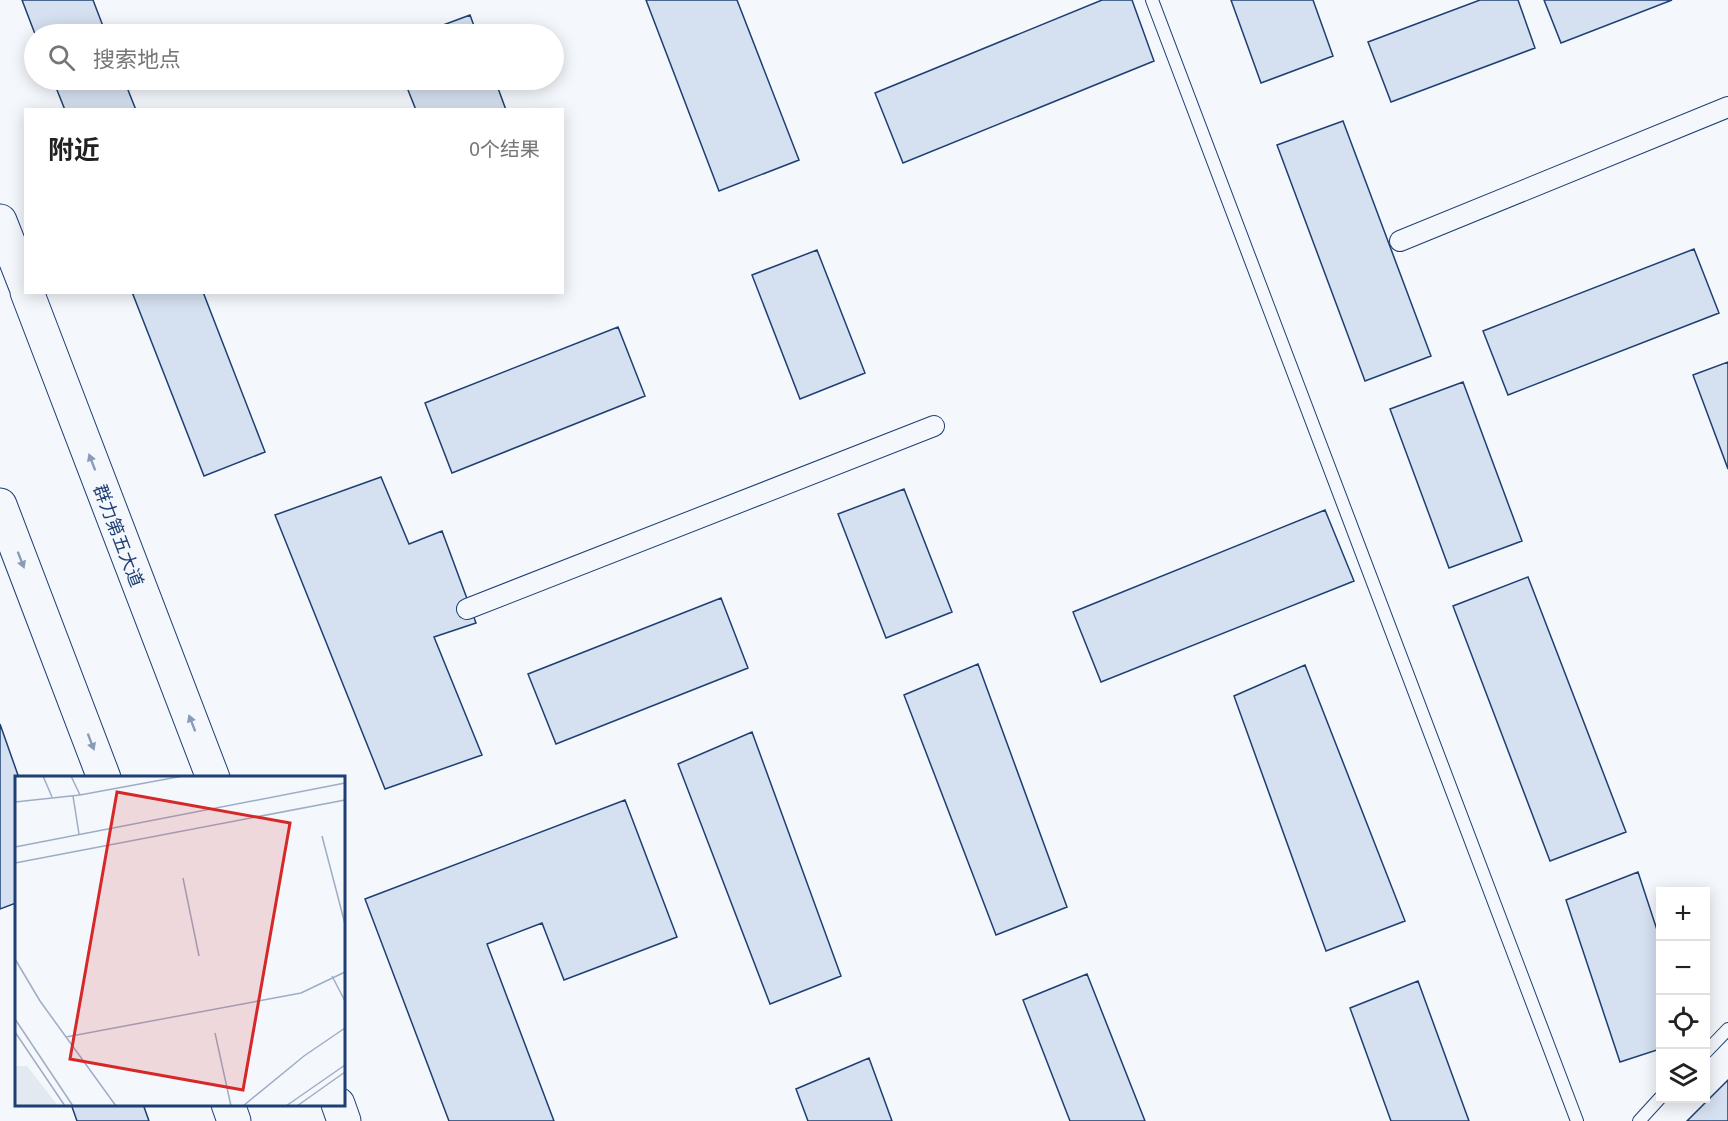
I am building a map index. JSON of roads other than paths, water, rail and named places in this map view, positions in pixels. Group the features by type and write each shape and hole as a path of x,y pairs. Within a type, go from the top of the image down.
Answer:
{"main road":[{"path":"0,221 24,282"},
{"name":"群力第五大道","path":"28,294 213,776"},
{"path":"0,505 104,776"},
{"path":"229,1106 234,1121"},
{"path":"339,1106 344,1121"}],"street":[{"path":"1400,241 1728,107"},
{"path":"466,609 934,426"}],"lane":[{"path":"1152,0 1576,1121"},
{"path":"1709,1049 1728,1029"},
{"path":"1639,1121 1656,1102"}]}
